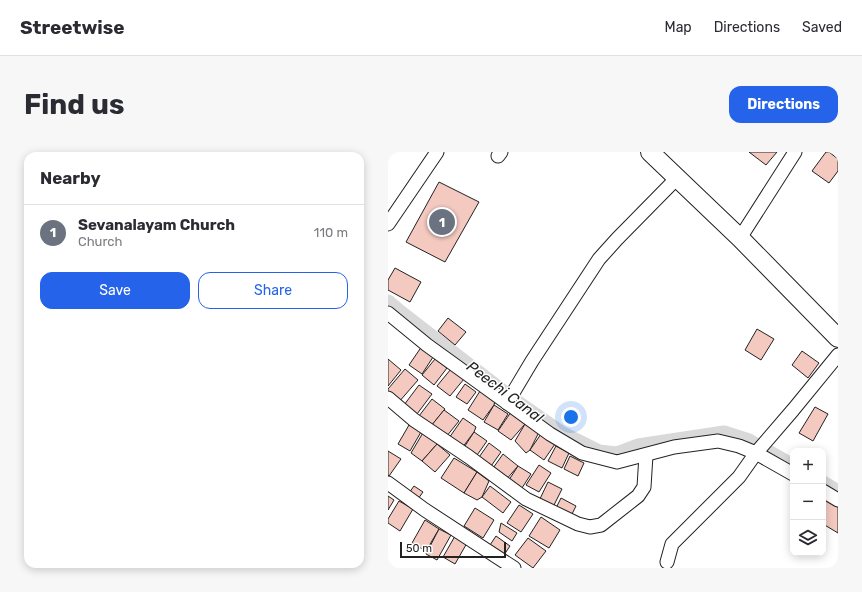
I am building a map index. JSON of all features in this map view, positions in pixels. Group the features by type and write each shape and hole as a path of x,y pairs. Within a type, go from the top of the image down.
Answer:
{"main road":[{"path":"650,152 740,238 838,338"}],"street":[{"path":"388,224 437,152"},
{"path":"740,238 795,152"},
{"path":"507,403 532,361 599,259 677,178"},
{"path":"388,313 427,345 507,403 550,434 582,453 617,462 674,447 718,442 739,446 756,453 790,472"},
{"path":"666,562 672,544 739,477 756,453 838,355"},
{"path":"388,398 414,420 469,457 526,500 578,524 590,527 601,525 638,496 644,486 646,455"},
{"path":"388,483 425,510 514,568"},
{"path":"826,493 838,500"}],"building":[{"path":"749,152 777,152 766,165"},
{"path":"826,152 829,152 838,159 838,171 829,183 812,171"},
{"path":"439,182 479,202 445,262 406,242"},
{"path":"395,268 421,282 410,302 388,290 388,280"},
{"path":"448,318 466,332 455,345 438,331"},
{"path":"757,329 774,339 761,360 745,350"},
{"path":"422,346 435,354 422,374 409,365"},
{"path":"802,351 819,363 808,378 792,365"},
{"path":"388,359 401,370 388,386"},
{"path":"435,359 447,368 434,385 422,375"},
{"path":"405,369 418,380 398,403 388,394 388,389"},
{"path":"451,369 464,379 450,396 437,386"},
{"path":"465,384 476,392 467,404 456,397"},
{"path":"419,385 432,394 417,414 404,405"},
{"path":"480,391 495,401 494,405 483,420 468,410"},
{"path":"432,399 445,409 431,426 419,416"},
{"path":"494,405 508,414 498,430 484,422"},
{"path":"815,407 828,414 813,441 799,433"},
{"path":"444,410 459,421 446,437 431,426"},
{"path":"511,412 525,424 511,440 498,431"},
{"path":"463,418 476,427 462,448 449,438"},
{"path":"525,424 539,432 530,450 526,453 515,441"},
{"path":"409,425 421,432 410,451 398,444"},
{"path":"424,431 437,444 422,461 411,453"},
{"path":"474,432 487,441 475,458 463,449"},
{"path":"541,434 555,444 544,460 530,450"},
{"path":"489,443 501,452 489,469 477,460"},
{"path":"437,444 450,455 435,472 422,461"},
{"path":"556,446 569,453 562,468 548,461"},
{"path":"388,451 401,459 389,476 388,475"},
{"path":"503,454 518,466 505,481 491,471"},
{"path":"570,456 584,463 578,476 564,469"},
{"path":"454,458 477,472 464,493 441,478"},
{"path":"539,465 551,473 539,492 526,485"},
{"path":"518,466 531,474 520,491 507,483"},
{"path":"477,472 489,481 482,497 477,500 464,493"},
{"path":"548,482 562,489 552,509 538,503"},
{"path":"414,486 423,492 418,499 409,493"},
{"path":"490,486 511,502 503,513 482,497"},
{"path":"388,496 394,500 388,510"},
{"path":"826,497 838,504 838,533 826,526"},
{"path":"561,498 576,506 570,518 555,510"},
{"path":"399,501 413,509 400,531 388,523 388,519"},
{"path":"519,505 533,514 521,532 507,523"},
{"path":"475,508 494,520 483,538 464,526"},
{"path":"541,517 560,530 549,548 529,536"},
{"path":"425,520 439,529 426,551 412,543"},
{"path":"501,523 517,533 512,541 499,532"},
{"path":"439,529 451,535 437,560 426,554"},
{"path":"455,536 467,543 455,564 443,557"},
{"path":"496,536 510,546 504,555 490,545"},
{"path":"528,538 546,551 533,568 515,555"}],"waterway":[{"name":"Peechi Canal","path":"388,302 515,401 561,433 599,452 617,454 638,446 724,433 749,441 790,464"},
{"name":"Peechi Canal","path":"825,484 838,492"}],"place":[{"name":"Sevanalayam Church","path":"442,222"}]}
